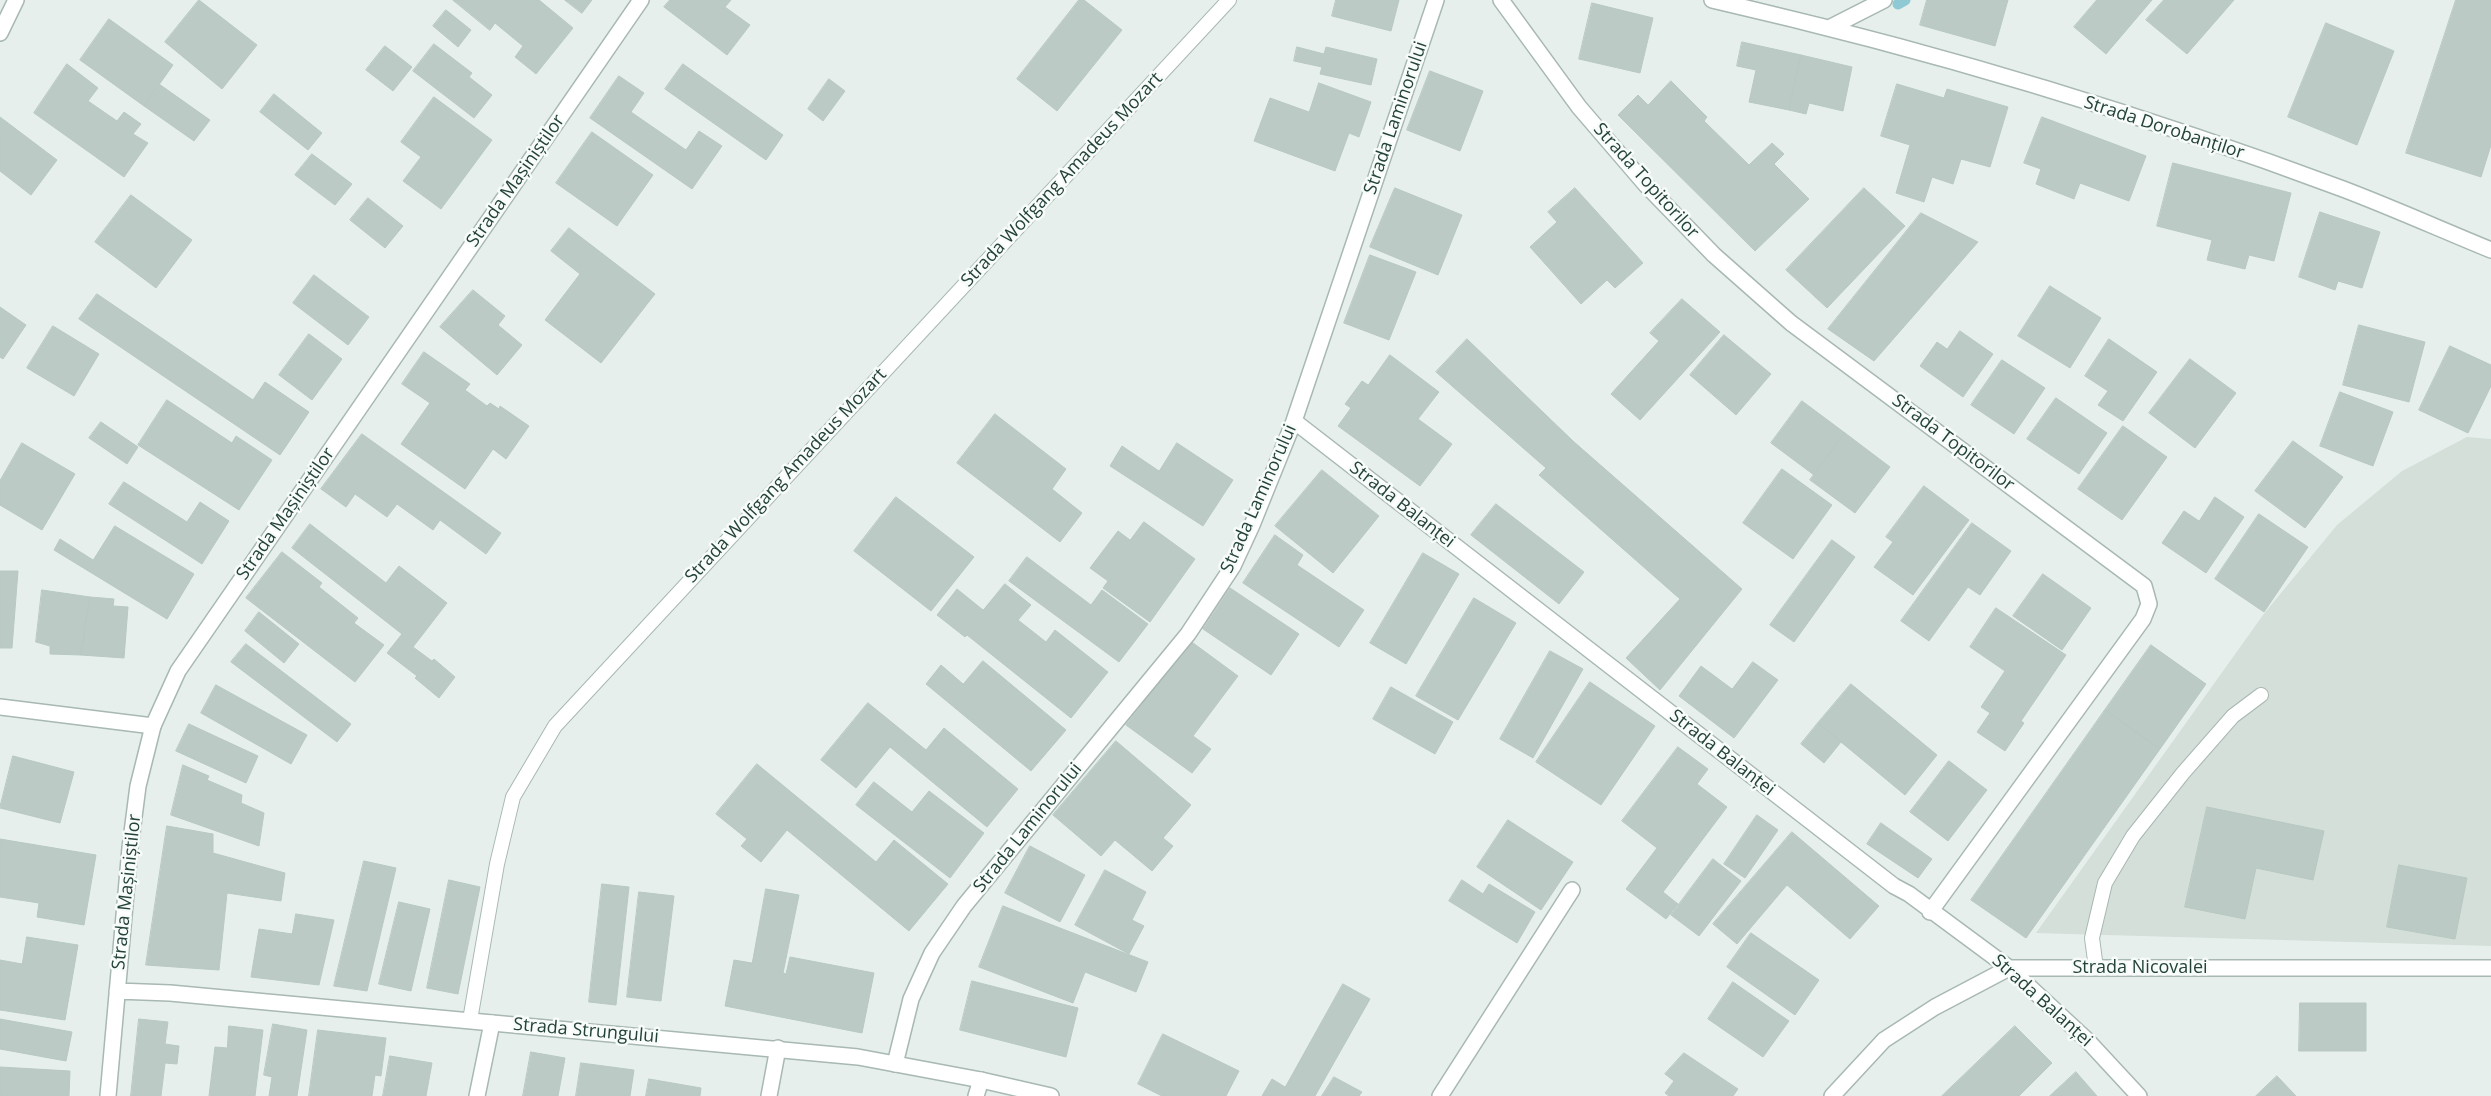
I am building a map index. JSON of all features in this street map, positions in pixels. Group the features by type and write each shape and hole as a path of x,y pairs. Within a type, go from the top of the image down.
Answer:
{"street":[{"path":"0,33 16,0"},
{"name":"Strada Mașiniștilor","path":"108,1096 138,786 153,726 178,671 641,0"},
{"name":"Strada Laminorului","path":"895,1064 911,999 932,953 964,906 1188,634 1233,566 1252,525 1294,421 1436,0"},
{"name":"Strada Topitorilor","path":"1502,0 1580,107 1646,185 1714,255 1791,323 2144,586 2149,604 2143,618 1930,912"},
{"name":"Strada Dorobanților","path":"1712,0 1830,27 2011,78 2219,145 2344,190 2491,250"},
{"path":"1830,27 1884,0"},
{"name":"Strada Balanței","path":"1294,421 1930,912 2009,968 2088,1040 2139,1096"},
{"path":"0,707 153,726"},
{"path":"1440,1096 1572,890"},
{"name":"Strada Nicovalei","path":"1832,1096 1884,1040 1935,1007 2009,968 2491,968"},
{"name":"Strada Strungului","path":"117,991 170,993 778,1048 858,1057 981,1080 1051,1096"},
{"path":"477,1096 492,1022"},
{"path":"769,1096 778,1048"},
{"path":"976,1096 981,1080"}],"lane":[{"name":"Strada Wolfgang Amadeus Mozart","path":"470,1020 497,864 513,797 555,726 1229,0"},
{"path":"2096,968 2092,938 2105,883 2133,836 2183,773 2227,723 2261,695"}],"shaded area":[{"path":"2467,437 2491,439 2491,946 2036,933 2263,615 2337,525 2402,471"}],"building":[{"path":"199,0 257,45 222,89 165,42"},
{"path":"453,0 539,0 573,28 536,74 515,57 523,46 495,23 490,30"},
{"path":"565,0 592,0 582,13"},
{"path":"670,0 731,0 725,7 750,25 727,55 664,7"},
{"path":"1079,0 1084,0 1122,30 1057,111 1017,79"},
{"path":"1336,0 1399,0 1391,31 1332,16"},
{"path":"1927,0 2008,0 1995,46 1920,25"},
{"path":"2097,0 2152,0 2106,54 2074,27"},
{"path":"2164,0 2234,0 2187,54 2146,20"},
{"path":"2456,0 2491,0 2491,145 2481,177 2406,153"},
{"path":"1592,3 1653,18 1640,73 1579,59"},
{"path":"446,10 471,30 458,47 433,26"},
{"path":"109,19 173,65 144,106 80,60"},
{"path":"2326,23 2394,51 2357,145 2288,117"},
{"path":"1742,42 1801,55 1789,110 1749,102 1756,70 1737,66"},
{"path":"434,44 472,73 469,77 492,95 474,118 413,71"},
{"path":"385,46 412,67 393,91 366,70"},
{"path":"1297,47 1324,54 1326,47 1377,59 1371,85 1320,74 1322,67 1294,61"},
{"path":"1801,55 1852,67 1843,111 1809,103 1806,114 1789,110"},
{"path":"67,64 98,88 88,101 117,121 124,112 141,124 133,134 148,143 124,177 34,113"},
{"path":"683,64 783,135 766,160 665,89"},
{"path":"1430,71 1483,91 1460,151 1407,130"},
{"path":"619,76 644,93 631,112 686,150 699,131 722,146 692,189 590,118"},
{"path":"829,79 845,91 823,121 808,109"},
{"path":"1671,81 1707,117 1704,121 1749,165 1772,143 1784,154 1774,164 1809,199 1755,251 1618,115 1638,95 1648,105"},
{"path":"1319,83 1371,102 1359,137 1349,133 1335,171 1254,141 1270,98 1309,112"},
{"path":"159,84 210,120 194,141 144,106"},
{"path":"1897,84 1944,98 1947,89 2008,107 1990,167 1961,159 1953,184 1932,177 1924,202 1896,193 1910,145 1881,136"},
{"path":"274,94 322,133 308,150 260,112"},
{"path":"434,97 492,140 441,209 403,181 421,157 401,142"},
{"path":"0,117 57,160 31,195 0,171"},
{"path":"2042,117 2146,156 2129,201 2080,183 2074,199 2036,184 2041,169 2024,163"},
{"path":"592,132 653,175 617,226 556,183"},
{"path":"312,154 352,184 335,205 295,175"},
{"path":"2173,163 2291,193 2274,261 2249,255 2245,269 2207,260 2212,240 2157,226"},
{"path":"1395,188 1462,215 1438,275 1370,247"},
{"path":"1575,188 1643,263 1615,288 1607,280 1581,304 1530,247 1557,222 1548,212"},
{"path":"1864,188 1905,226 1827,308 1786,270"},
{"path":"131,195 192,240 156,288 95,242"},
{"path":"368,198 403,226 385,248 350,220"},
{"path":"2320,212 2380,232 2362,288 2338,281 2335,290 2299,277"},
{"path":"1921,213 1978,242 1874,361 1828,329"},
{"path":"569,228 655,294 601,363 545,320 580,274 551,251"},
{"path":"1370,255 1416,272 1389,340 1344,323"},
{"path":"314,275 369,317 348,345 293,303"},
{"path":"2050,286 2101,318 2070,368 2018,336"},
{"path":"473,290 505,316 498,325 522,345 497,375 440,327"},
{"path":"97,294 253,400 265,382 309,412 280,455 79,319"},
{"path":"1682,299 1720,332 1640,420 1611,394 1659,341 1650,333"},
{"path":"0,307 26,325 3,359 0,357"},
{"path":"2359,325 2425,342 2409,402 2343,385"},
{"path":"53,326 99,354 74,396 27,368"},
{"path":"1960,331 1993,354 1963,397 1920,366 1937,342 1947,349"},
{"path":"309,334 342,359 312,400 279,375"},
{"path":"1724,335 1771,374 1736,415 1690,375"},
{"path":"1467,339 1573,441 1742,589 1660,690 1626,658 1680,599 1539,475 1546,468 1436,372"},
{"path":"2109,339 2157,372 2123,421 2098,405 2108,391 2085,376"},
{"path":"2450,346 2491,365 2491,386 2468,433 2419,410"},
{"path":"424,352 470,384 465,390 487,406 490,403 499,409 500,406 529,426 506,459 493,449 465,489 401,444 430,403 402,384"},
{"path":"1390,355 1439,392 1418,419 1452,444 1420,486 1338,426 1351,408 1345,404 1362,381 1368,385"},
{"path":"2190,359 2236,393 2195,448 2149,413"},
{"path":"2002,360 2045,388 2014,434 1971,405"},
{"path":"2340,392 2393,412 2373,466 2320,446"},
{"path":"2056,398 2107,433 2079,474 2027,439"},
{"path":"167,400 232,443 236,436 272,460 239,510 138,445"},
{"path":"1802,401 1845,433 1814,475 1771,443"},
{"path":"995,414 1066,469 1052,489 1082,513 1060,542 957,463"},
{"path":"101,422 138,447 127,464 89,438"},
{"path":"2123,426 2167,457 2122,520 2078,489"},
{"path":"1845,433 1890,467 1855,513 1810,480"},
{"path":"362,434 501,533 486,554 440,520 433,530 397,504 387,517 355,494 346,507 321,489"},
{"path":"2293,441 2343,477 2305,528 2255,491"},
{"path":"22,443 75,474 42,530 0,505 0,481"},
{"path":"1177,443 1233,480 1203,526 1110,466 1122,446 1159,471"},
{"path":"1782,469 1832,505 1793,559 1743,523"},
{"path":"1322,470 1379,516 1333,573 1275,526"},
{"path":"124,482 187,522 200,502 229,521 202,564 109,504"},
{"path":"1924,486 1969,520 1913,595 1874,567 1893,542 1886,537"},
{"path":"896,497 974,557 931,611 854,551"},
{"path":"2215,497 2244,517 2206,573 2162,543 2184,511 2199,521"},
{"path":"1496,504 1584,572 1559,604 1471,535"},
{"path":"2259,514 2308,547 2264,612 2215,579"},
{"path":"1144,522 1195,559 1150,622 1103,588 1108,581 1090,568 1118,531 1130,540"},
{"path":"1972,523 2011,551 1980,595 1968,587 1929,641 1901,621"},
{"path":"310,524 386,583 399,566 447,603 413,647 432,661 434,659 455,677 439,698 415,678 417,676 387,653 402,634 292,548"},
{"path":"115,526 194,574 167,619 54,550 60,539 93,560"},
{"path":"1275,535 1303,555 1297,565 1364,610 1339,647 1243,583"},
{"path":"1832,540 1855,557 1794,642 1770,625"},
{"path":"282,552 322,583 319,587 358,618 354,623 384,645 355,682 246,598"},
{"path":"1423,553 1459,574 1406,664 1370,643"},
{"path":"1027,557 1091,605 1102,590 1148,624 1119,662 1009,581"},
{"path":"0,571 18,571 12,648 0,648"},
{"path":"2043,574 2091,608 2062,650 2013,616"},
{"path":"1005,584 1031,605 1018,620 1046,642 1055,630 1108,672 1071,718 967,635 965,637 937,615 957,589 983,610"},
{"path":"1230,588 1299,634 1271,675 1203,629"},
{"path":"42,590 90,597 81,655 50,654 50,646 36,642"},
{"path":"90,597 114,599 113,606 128,607 124,658 81,655"},
{"path":"1474,598 1516,623 1458,720 1416,696"},
{"path":"1996,608 2066,655 2021,721 2024,723 2005,751 1977,732 1990,713 1981,707 2005,671 1970,647"},
{"path":"259,612 299,644 284,663 245,631"},
{"path":"1189,640 1238,676 1193,736 1211,749 1192,773 1126,725"},
{"path":"246,644 351,724 337,742 231,662"},
{"path":"2151,645 2206,684 2160,749 2105,710"},
{"path":"1550,651 1583,669 1533,758 1500,739"},
{"path":"983,661 1066,730 1031,771 926,684 941,665 963,684"},
{"path":"1753,662 1778,680 1734,738 1679,696 1701,666 1732,689"},
{"path":"1590,682 1655,726 1601,805 1536,762"},
{"path":"1851,684 1937,755 1905,795 1818,723"},
{"path":"216,685 307,735 291,764 201,713"},
{"path":"1391,687 1453,722 1435,754 1373,719"},
{"path":"868,703 926,750 944,728 1018,789 987,827 890,747 856,788 821,760"},
{"path":"2105,710 2160,749 2026,938 1971,900"},
{"path":"1818,723 1841,742 1824,763 1801,744"},
{"path":"189,724 258,756 246,783 176,751"},
{"path":"1116,741 1191,805 1163,838 1173,846 1152,871 1115,840 1101,856 1053,815"},
{"path":"1678,747 1708,769 1697,784 1727,807 1663,892 1678,904 1666,919 1626,889 1657,848 1622,821"},
{"path":"13,756 74,772 60,823 0,808"},
{"path":"1949,761 1987,790 1948,841 1910,812"},
{"path":"757,764 876,862 894,840 948,884 909,931 787,830 761,862 741,846 747,839 716,814"},
{"path":"183,765 209,776 207,780 242,795 241,803 264,813 259,846 171,815"},
{"path":"874,782 912,812 929,791 984,833 950,878 856,805"},
{"path":"2207,807 2324,831 2313,880 2256,868 2245,919 2185,907"},
{"path":"1757,815 1778,830 1745,878 1724,864"},
{"path":"1508,820 1573,862 1541,910 1477,867"},
{"path":"1881,823 1932,859 1918,878 1867,844"},
{"path":"167,826 213,834 213,853 285,873 281,901 227,893 219,970 146,965"},
{"path":"1792,832 1879,906 1850,939 1787,885 1737,944 1713,924"},
{"path":"0,839 96,855 84,925 37,917 39,903 0,897"},
{"path":"1030,846 1085,875 1060,922 1005,893"},
{"path":"1713,859 1741,881 1699,936 1671,915"},
{"path":"364,861 396,868 367,991 334,986"},
{"path":"2399,865 2467,878 2455,939 2387,927"},
{"path":"1105,870 1146,892 1132,920 1144,926 1129,954 1075,925"},
{"path":"449,880 480,887 458,994 427,988"},
{"path":"1462,880 1483,894 1489,884 1535,912 1517,943 1449,901"},
{"path":"602,884 629,887 616,1005 589,1002"},
{"path":"766,889 799,895 783,973 786,974 790,957 874,973 862,1033 725,1006 734,960 752,963"},
{"path":"639,892 674,896 661,1001 627,997"},
{"path":"399,902 430,909 411,991 379,984"},
{"path":"1003,906 1148,962 1136,992 1085,972 1073,1003 979,967"},
{"path":"296,914 334,920 319,985 251,977 259,929 292,934"},
{"path":"1751,933 1819,980 1795,1015 1727,967"},
{"path":"27,937 78,945 65,1020 0,1010 0,960 22,964"},
{"path":"972,981 1078,1008 1066,1057 960,1030"},
{"path":"1733,982 1789,1021 1763,1057 1708,1019"},
{"path":"1343,984 1370,999 1315,1096 1262,1096 1272,1079 1285,1087"},
{"path":"2300,1003 2366,1003 2366,1051 2299,1051"},
{"path":"0,1019 72,1032 66,1061 0,1049"},
{"path":"139,1019 168,1022 165,1044 179,1046 177,1064 165,1063 161,1096 131,1096"},
{"path":"273,1024 307,1030 297,1096 269,1096 272,1077 264,1075"},
{"path":"229,1026 263,1030 255,1096 209,1096 215,1047 227,1048"},
{"path":"2015,1026 2052,1063 2019,1096 1942,1096"},
{"path":"318,1030 386,1038 381,1076 375,1075 372,1096 309,1096"},
{"path":"1163,1034 1239,1071 1226,1096 1162,1096 1138,1084"},
{"path":"531,1052 565,1058 558,1096 523,1096"},
{"path":"1684,1053 1738,1089 1733,1096 1669,1096 1665,1093 1674,1081 1665,1074"},
{"path":"390,1056 432,1063 426,1096 383,1096"},
{"path":"581,1063 634,1070 630,1096 576,1096"},
{"path":"0,1067 70,1071 69,1096 0,1096"},
{"path":"2076,1072 2097,1096 2050,1096"},
{"path":"2277,1076 2296,1096 2256,1096"},
{"path":"1334,1077 1362,1092 1359,1096 1322,1096"},
{"path":"649,1079 701,1088 700,1096 646,1096"}],"waterway":[{"path":"1898,4 1905,0"}]}
